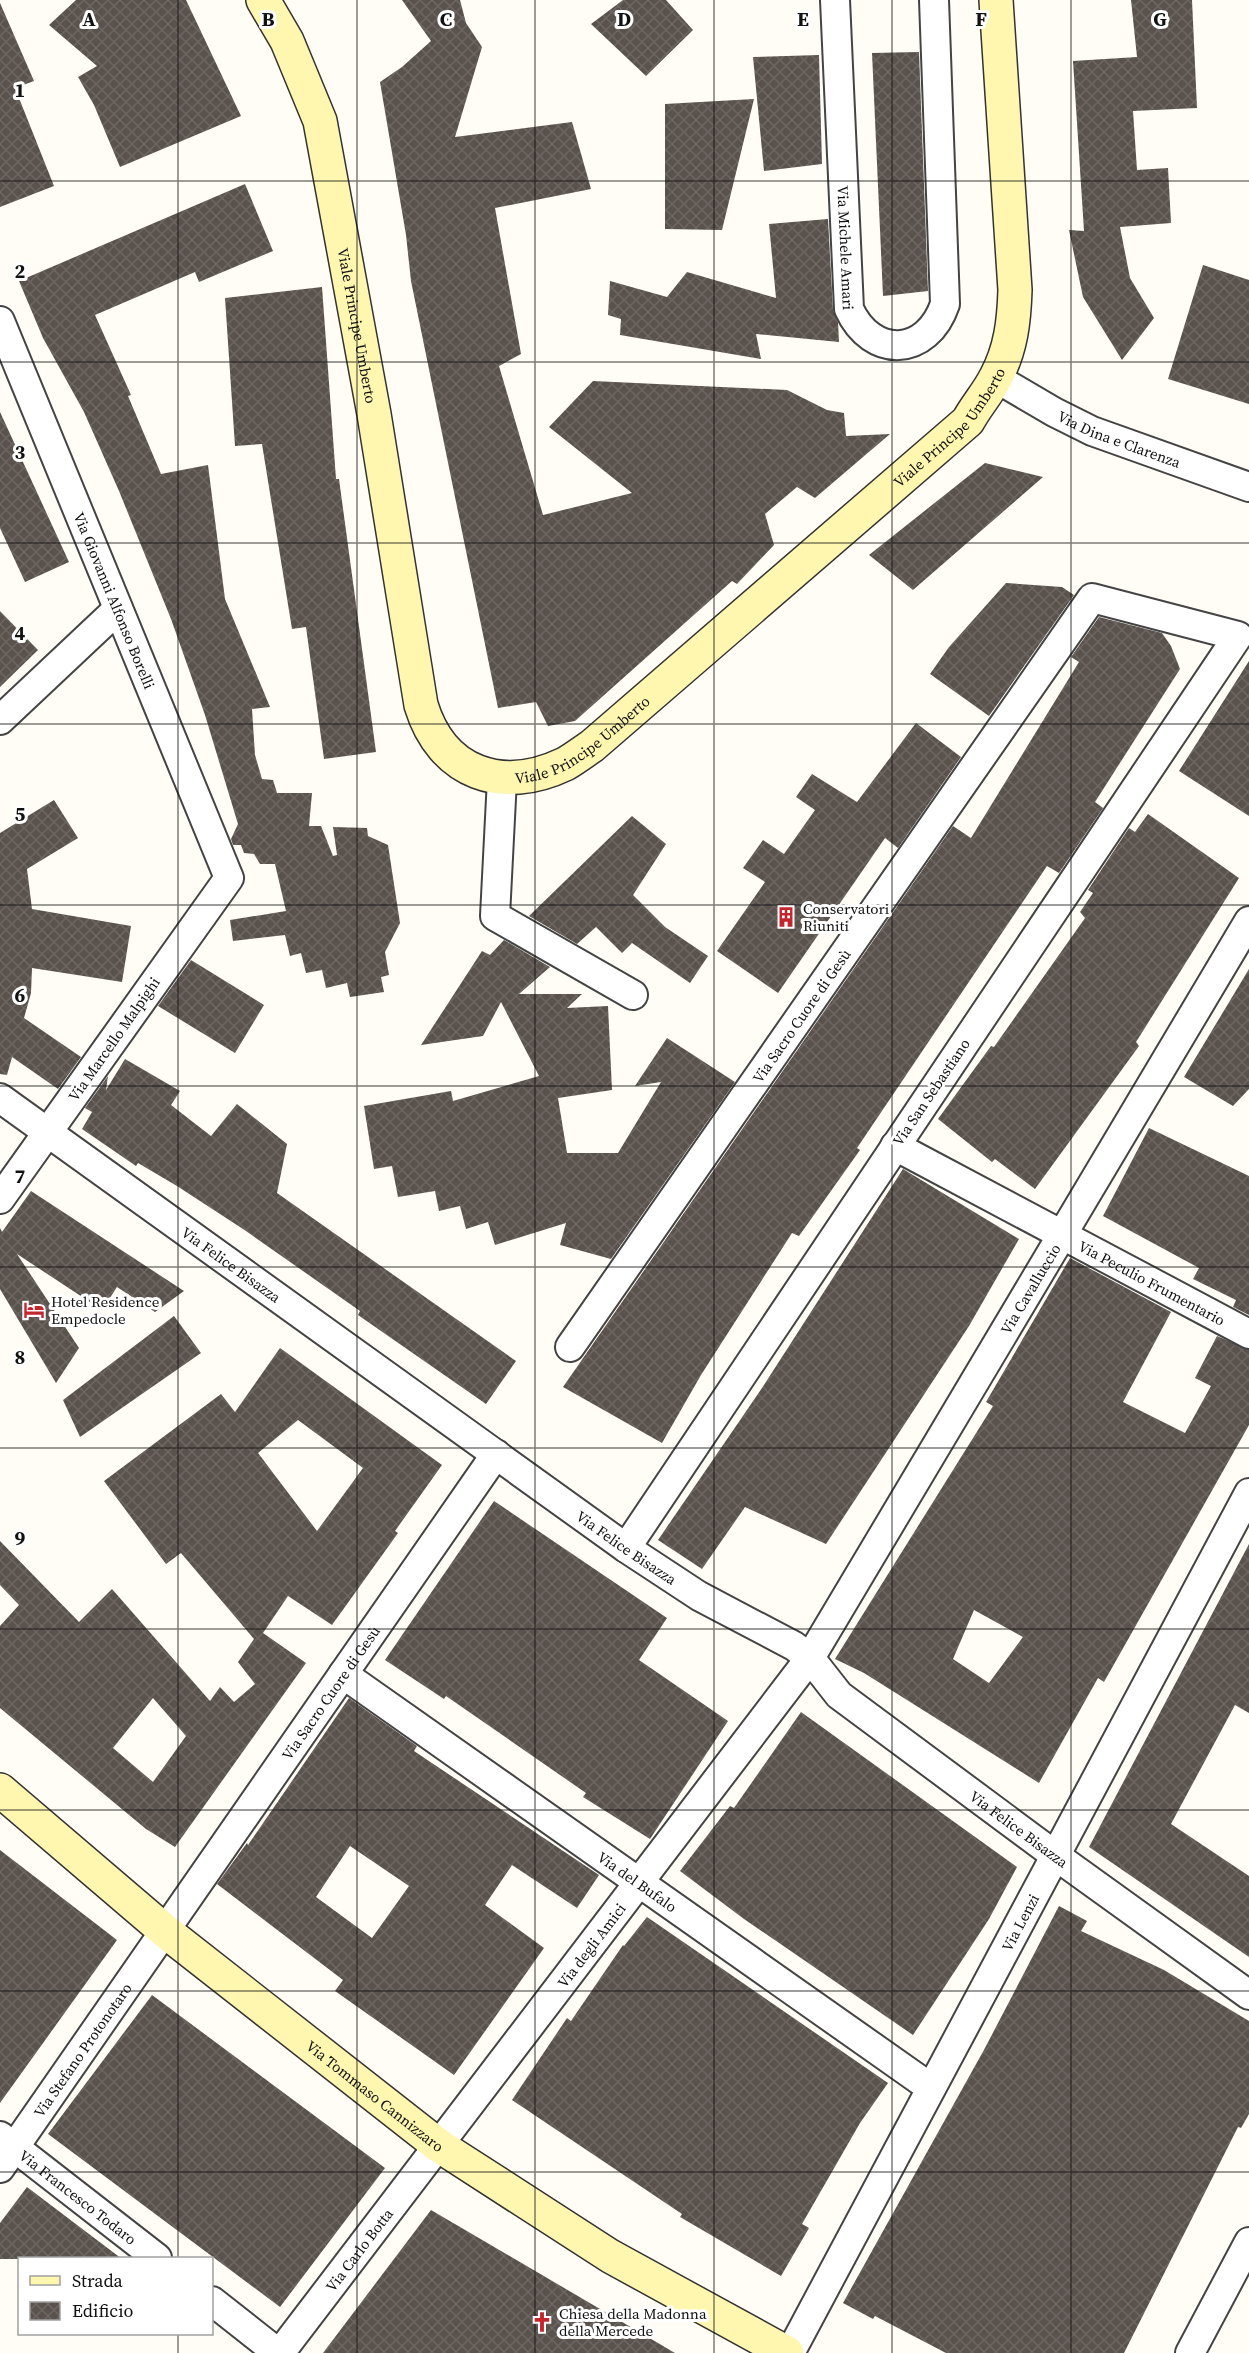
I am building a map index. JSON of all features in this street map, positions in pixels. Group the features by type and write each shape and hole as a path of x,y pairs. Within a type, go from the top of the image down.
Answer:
{"main road":[{"name":"Viale Principe Umberto","path":"263,0 287,41 320,121 374,414 421,705 434,737 450,755 469,768 502,779 526,777 566,764 592,746 968,421 996,378 1010,344 1014,323 1015,290 996,0"},
{"name":"Via Tommaso Cannizzaro","path":"0,1790 165,1931 438,2145 610,2256 788,2353"}],"street":[{"name":"Via Michele Amari","path":"836,0 849,309 855,323 867,335 881,343 902,345 917,340 931,331 939,320 945,304 934,0"},
{"name":"Via Giovanni Alfonso Borelli","path":"0,321 229,878"},
{"name":"Via Dina e Clarenza","path":"996,378 1092,431 1249,488"},
{"name":"Via Sacro Cuore di Gesù","path":"570,1347 1092,598 1238,636"},
{"path":"0,720 118,609"},
{"name":"Via San Sebastiano","path":"626,1548 1238,636"},
{"path":"502,779 495,916 633,995"},
{"name":"Via Marcello Malpighi","path":"0,1199 229,878"},
{"name":"Via Cavalluccio","path":"810,1658 1249,921"},
{"name":"Via Felice Bisazza","path":"0,1098 626,1548 699,1596 794,1646 810,1658 839,1695 1249,1995"},
{"name":"Via Peculio Frumentario","path":"895,1146 1249,1334"},
{"name":"Via Sacro Cuore di Gesù","path":"165,1931 496,1454"},
{"name":"Via Lenzi","path":"788,2353 1249,1493"},
{"name":"Via degli Amici","path":"438,2145 810,1658"},
{"name":"Via del Bufalo","path":"343,1674 931,2088"},
{"name":"Via Stefano Protonotaro","path":"5,2150 165,1931"},
{"name":"Via Carlo Botta","path":"279,2353 438,2145"},
{"name":"Via Francesco Todaro","path":"5,2150 154,2257"},
{"path":"1190,2353 1249,2242"},
{"path":"213,2302 279,2353"}],"building":[{"path":"76,0 186,0 241,116 120,167 94,105 78,77 97,66 49,25"},
{"path":"402,0 460,0 466,23 482,47 455,137 572,122 591,189 495,208 521,354 499,366 543,515 632,493 549,427 593,381 787,390 827,410 844,413 846,436 890,434 815,498 797,487 765,514 774,545 737,584 732,581 575,721 548,726 536,702 498,708 411,281 406,235 380,82 402,67 431,41"},
{"path":"623,0 666,0 693,30 646,76 591,24"},
{"path":"1131,0 1192,0 1197,108 1133,111 1137,170 1168,168 1171,223 1120,227 1130,278 1154,318 1122,360 1083,297 1069,230 1084,231 1073,61 1137,57"},
{"path":"0,3 34,81 15,88 54,186 0,207"},
{"path":"919,52 928,291 883,296 872,53"},
{"path":"819,55 822,164 764,171 753,57"},
{"path":"754,99 722,230 665,229 665,104"},
{"path":"245,184 273,251 199,282 195,272 95,315 131,395 128,396 161,474 208,465 225,599 270,707 252,709 255,755 262,779 273,780 277,793 312,793 309,826 321,826 333,856 337,855 333,827 367,828 368,836 388,845 400,923 385,952 389,975 381,977 384,992 350,997 347,983 326,988 322,970 306,973 301,953 290,956 285,935 233,941 230,920 286,911 275,864 260,864 254,854 244,853 241,845 233,845 231,839 238,824 205,715 171,619 84,412 43,338 19,281"},
{"path":"828,219 833,310 838,322 839,342 756,334 761,359 620,335 621,319 608,315 610,281 667,297 687,272 776,298 769,224"},
{"path":"1203,265 1249,280 1249,404 1168,379"},
{"path":"322,287 336,479 339,479 376,752 324,759 306,627 292,629 262,444 235,446 225,298"},
{"path":"0,412 69,562 25,582 0,528"},
{"path":"985,463 1043,477 913,590 869,555"},
{"path":"1006,583 1062,587 1074,595 989,716 930,674 949,647"},
{"path":"0,611 38,650 0,687"},
{"path":"1099,617 1162,633 1171,646 1180,669 1095,802 1103,808 1059,873 1047,866 857,1148 860,1150 799,1236 792,1233 701,1375 662,1443 563,1387 953,826 971,838 1079,662 1071,657"},
{"path":"1249,661 1249,816 1179,771"},
{"name":"Conservatori Riuniti","path":"916,723 961,757 898,848 885,838 778,993 717,951 765,882 743,868 763,840 784,854 815,810 796,797 812,774 857,802"},
{"path":"54,800 78,838 27,869 32,909 131,926 122,982 32,968 31,993 24,1018 81,1057 58,1089 12,1057 7,1075 0,1074 0,833"},
{"path":"1148,814 1239,878 1136,1042 1139,1046 1035,1189 995,1159 992,1162 938,1119 991,1046 994,1047 1085,918 1080,912 1093,893 1088,890 1129,828 1135,832"},
{"path":"632,816 666,844 633,895 665,927 708,956 690,983 632,943 622,953 596,927 577,944 529,916"},
{"path":"504,940 550,967 519,994 582,994 567,1008 608,1006 612,1090 558,1098 567,1153 618,1153 661,1082 635,1086 667,1038 735,1082 611,1259 560,1245 566,1223 495,1245 488,1222 466,1229 460,1206 439,1211 435,1191 398,1197 392,1166 374,1169 364,1106 451,1091 453,1101 539,1076 501,1002 483,1036 421,1045 482,951 490,955"},
{"path":"191,960 264,1005 235,1053 158,1006"},
{"path":"1249,969 1249,1089 1233,1106 1184,1077"},
{"path":"125,1059 180,1091 171,1105 211,1136 237,1104 287,1144 277,1193 516,1361 486,1404 358,1315 360,1311 243,1229 138,1163 136,1166 82,1129 92,1112 85,1108 108,1076 106,1090"},
{"path":"1149,1128 1249,1176 1249,1315 1233,1307 1236,1300 1193,1279 1199,1268 1103,1216"},
{"path":"903,1169 1019,1239 969,1326 826,1544 745,1507 702,1569 658,1540 762,1388"},
{"name":"Hotel Residence Empedocle","path":"31,1191 184,1291 155,1312 117,1287 102,1310 17,1254 79,1348 56,1383 0,1289 0,1228 2,1232"},
{"path":"1070,1258 1171,1312 1123,1402 1185,1433 1211,1386 1195,1378 1217,1336 1249,1350 1249,1425 1104,1682 1098,1678 1039,1783 864,1673 835,1659 993,1406 986,1402","holes":["974,1610 1023,1637 989,1683 953,1659"]},
{"path":"174,1316 201,1353 80,1437 63,1400"},
{"path":"280,1348 442,1465 395,1531 398,1533 332,1625 288,1596 263,1633 306,1663 175,1847 146,1829 0,1708 0,1626 19,1605 0,1585 0,1541 79,1622 112,1589 210,1701 220,1687 234,1702 255,1684 238,1662 254,1639 181,1553 166,1564 104,1481 221,1394 235,1412","holes":["298,1420 363,1468 317,1531 258,1453","153,1698 186,1736 153,1782 113,1748"]},
{"path":"494,1501 667,1618 639,1660 728,1721 650,1839 583,1797 586,1793 446,1696 444,1699 385,1660"},
{"path":"1249,1544 1249,1713 1235,1705 1171,1824 1249,1876 1249,1957 1089,1847"},
{"path":"349,1698 417,1746 414,1751 599,1875 577,1908 512,1865 485,1905 544,1948 454,2075 335,1991 343,1980 217,1884 247,1843 248,1845","holes":["350,1846 409,1886 372,1938 316,1897"]},
{"path":"801,1712 1017,1867 989,1919 913,2035 744,1919 680,1871 730,1806 734,1808"},
{"path":"0,1850 117,1940 0,2103"},
{"path":"1059,1906 1087,1921 1081,1931 1164,1970 1249,2021 1249,2114 1241,2128 1238,2127 1124,2353 946,2353 875,2316 873,2319 843,2303 985,2048"},
{"path":"647,1917 888,2083 860,2123 802,2224 809,2228 781,2276 680,2217 682,2214 512,2100 567,2018 571,2021 623,1945"},
{"path":"152,1995 385,2168 280,2307 48,2134"},
{"path":"27,2187 119,2257 0,2259 0,2223"},
{"path":"431,2210 583,2299 675,2353 323,2353"}],"place":[{"name":"Conservatori Riuniti","path":"786,917"},
{"name":"Hotel Residence Empedocle","path":"34,1310"},
{"name":"Chiesa della Madonna della Mercede","path":"542,2322"}]}
